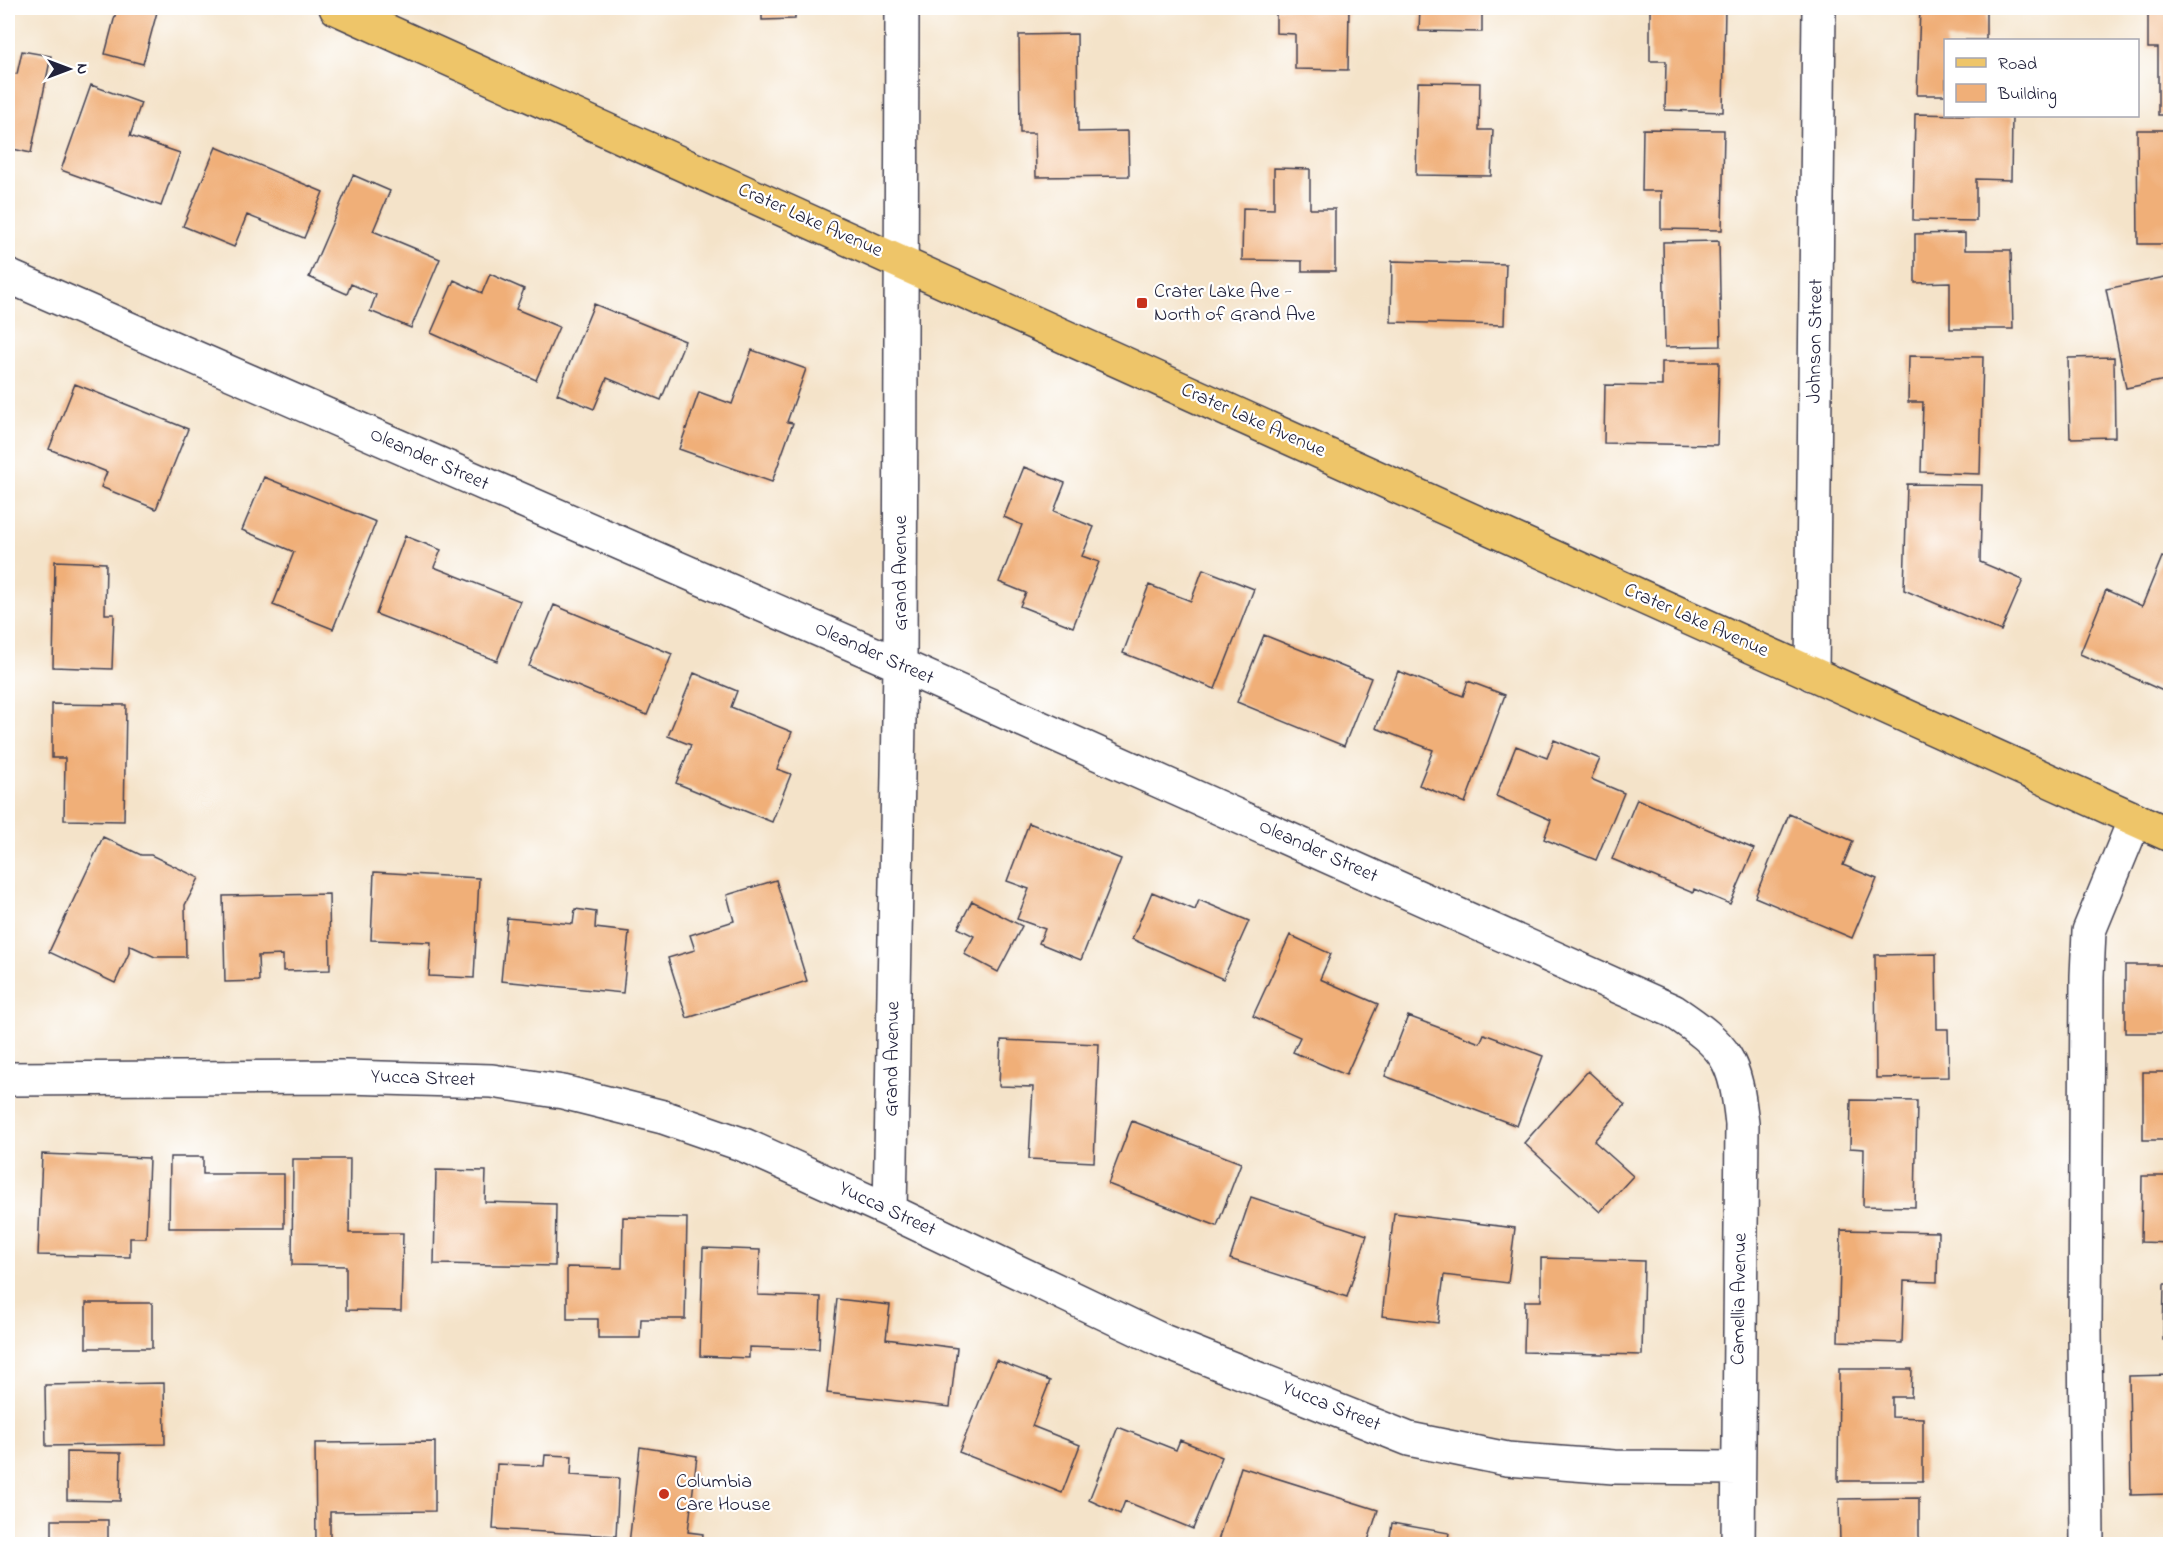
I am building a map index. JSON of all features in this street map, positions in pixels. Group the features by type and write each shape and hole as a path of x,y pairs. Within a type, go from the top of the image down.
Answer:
{"main road":[{"name":"Crater Lake Avenue","path":"336,8 2170,835"}],"street":[{"name":"Grand Avenue","path":"890,1211 900,665 902,8"},
{"name":"Johnson Street","path":"1812,674 1819,8"},
{"name":"Oleander Street","path":"8,276 900,665 1673,1011 1707,1034 1726,1056"},
{"path":"2087,1545 2085,1305 2089,931 2135,819"},
{"name":"Camellia Avenue","path":"1726,1056 1738,1087 1742,1124 1738,1545"},
{"name":"Yucca Street","path":"8,1079 345,1077 502,1083 563,1092 663,1117 744,1146 890,1211 1163,1341 1409,1439 1507,1459 1614,1467 1738,1468"}],"building":[{"path":"117,8 140,8 157,12 143,64 105,54"},
{"path":"665,8 795,8 795,19 762,20 762,10 665,10"},
{"path":"1276,8 1349,8 1348,70 1295,69 1295,34 1276,33"},
{"path":"1420,8 1482,8 1482,32 1419,31"},
{"path":"1650,8 1725,8 1723,112 1665,110 1666,61 1650,61"},
{"path":"1920,8 1986,10 1986,39 1944,39 1944,95 1917,95"},
{"path":"2148,8 2170,8 2170,115 2158,115 2158,48 2148,48"},
{"path":"1077,34 1078,132 1128,131 1129,176 1036,177 1035,133 1020,133 1019,35"},
{"path":"22,51 51,56 31,153 8,148 8,72 17,74"},
{"path":"1418,82 1480,83 1479,130 1493,130 1491,176 1416,175"},
{"path":"91,85 141,103 130,136 180,153 161,206 61,170"},
{"path":"1915,114 1944,115 1944,117 2012,117 2011,180 1976,179 1976,221 1913,220"},
{"path":"1643,129 1724,130 1722,230 1661,229 1661,191 1642,191"},
{"path":"2137,130 2170,130 2170,244 2138,244"},
{"path":"216,147 323,192 304,238 247,215 234,247 183,226"},
{"path":"1274,168 1310,169 1310,209 1335,209 1335,271 1302,271 1302,261 1242,260 1243,208 1274,209"},
{"path":"353,175 390,191 373,231 440,259 411,328 370,311 376,295 351,284 347,294 309,277"},
{"path":"1965,233 1965,250 2011,250 2013,329 1950,329 1950,282 1915,283 1915,234"},
{"path":"1719,241 1721,346 1665,347 1663,242"},
{"path":"1392,261 1506,264 1504,325 1391,322"},
{"path":"490,274 524,289 516,309 559,327 536,380 431,333 454,280 482,293"},
{"path":"2170,276 2170,379 2126,388 2106,289"},
{"path":"594,304 685,341 661,400 607,378 594,409 557,394"},
{"path":"752,350 806,369 787,422 793,423 772,482 679,449 699,392 732,404"},
{"path":"1909,356 1983,357 1980,474 1921,472 1923,402 1908,402"},
{"path":"2114,357 2115,437 2070,438 2068,358"},
{"path":"1662,362 1719,362 1717,445 1604,443 1605,385 1662,386"},
{"path":"75,384 188,429 156,509 101,487 107,472 49,449"},
{"path":"1024,467 1065,483 1054,511 1094,527 1082,556 1099,562 1073,627 1020,606 1026,593 999,582 1022,525 1004,517"},
{"path":"264,477 376,522 333,629 273,605 294,552 242,530"},
{"path":"1907,484 1982,485 1980,562 2023,580 2001,631 1904,590"},
{"path":"405,536 441,550 434,567 520,601 497,661 376,614"},
{"path":"2162,557 2170,560 2170,694 2080,654 2106,590 2142,606"},
{"path":"55,561 106,563 105,614 114,614 112,669 53,667"},
{"path":"1203,569 1254,589 1215,689 1123,653 1149,585 1191,601"},
{"path":"554,605 672,654 647,715 529,666"},
{"path":"1264,635 1371,678 1344,746 1237,702"},
{"path":"1398,671 1463,696 1468,681 1505,695 1465,803 1419,785 1433,750 1376,728"},
{"path":"694,673 737,691 731,707 792,732 777,769 791,774 772,822 676,783 691,745 668,736"},
{"path":"52,704 126,705 124,821 64,820 65,758 52,758"},
{"path":"1554,740 1600,759 1591,779 1624,793 1596,860 1544,839 1551,820 1496,796 1516,746 1547,758"},
{"path":"1637,799 1754,849 1730,904 1694,889 1693,893 1612,859"},
{"path":"1789,814 1853,841 1843,865 1877,879 1852,938 1755,897"},
{"path":"1029,823 1121,859 1081,960 1039,943 1045,929 1017,919 1029,889 1007,881"},
{"path":"103,837 141,855 151,855 199,878 185,905 186,957 155,957 129,945 129,953 115,983 49,952"},
{"path":"374,872 479,878 474,978 429,976 431,942 371,940"},
{"path":"776,880 807,981 687,1018 668,958 695,950 690,935 734,921 727,895"},
{"path":"1152,892 1195,910 1199,900 1249,921 1223,979 1132,939"},
{"path":"329,894 330,970 283,971 283,955 258,956 259,981 225,982 223,896"},
{"path":"972,901 1022,926 998,972 964,954 974,936 958,928"},
{"path":"575,909 596,912 595,928 629,932 623,993 501,981 507,918 573,924"},
{"path":"1290,935 1331,954 1320,979 1378,1004 1346,1075 1293,1052 1300,1037 1253,1016"},
{"path":"1936,954 1937,1029 1948,1029 1949,1077 1876,1078 1875,955"},
{"path":"2125,965 2170,965 2170,1033 2125,1033"},
{"path":"1408,1016 1480,1043 1484,1034 1543,1056 1517,1126 1385,1076"},
{"path":"1001,1040 1099,1044 1094,1162 1029,1159 1033,1087 999,1086"},
{"path":"1588,1071 1625,1105 1594,1141 1633,1176 1600,1212 1524,1143"},
{"path":"2143,1072 2170,1072 2170,1140 2143,1140"},
{"path":"1851,1100 1917,1101 1915,1207 1863,1206 1864,1149 1850,1148"},
{"path":"1132,1121 1241,1163 1217,1226 1108,1184"},
{"path":"42,1154 149,1158 146,1238 130,1238 130,1257 38,1255"},
{"path":"170,1157 203,1157 203,1174 284,1174 284,1228 169,1228"},
{"path":"293,1159 350,1159 349,1233 403,1233 401,1311 346,1310 346,1266 292,1265"},
{"path":"436,1170 486,1171 485,1202 556,1204 555,1266 434,1264"},
{"path":"2142,1176 2170,1176 2170,1243 2141,1242"},
{"path":"1251,1197 1367,1235 1347,1297 1230,1259"},
{"path":"1394,1213 1515,1228 1508,1283 1444,1275 1438,1323 1382,1316"},
{"path":"623,1217 687,1218 685,1319 641,1319 640,1338 598,1338 598,1319 567,1319 567,1267 622,1268"},
{"path":"1841,1230 1938,1232 1937,1282 1904,1281 1902,1343 1838,1341"},
{"path":"703,1248 760,1250 758,1295 821,1297 819,1349 749,1347 749,1358 700,1356"},
{"path":"1541,1258 1644,1261 1642,1355 1524,1352 1525,1301 1541,1301"},
{"path":"2164,1284 2170,1284 2170,1340 2163,1340"},
{"path":"837,1299 890,1305 886,1339 957,1348 950,1407 827,1393"},
{"path":"86,1303 152,1303 152,1348 86,1348"},
{"path":"996,1360 1050,1381 1032,1426 1080,1445 1062,1493 959,1452"},
{"path":"1839,1369 1912,1369 1911,1397 1892,1397 1892,1417 1923,1418 1923,1481 1838,1481"},
{"path":"2170,1375 2170,1494 2131,1495 2129,1376"},
{"path":"164,1383 165,1444 46,1446 45,1385"},
{"path":"1118,1427 1176,1450 1180,1440 1222,1457 1193,1529 1125,1501 1120,1514 1089,1500"},
{"path":"435,1442 435,1511 330,1512 330,1543 316,1543 315,1443"},
{"name":"Columbia Care House","path":"640,1447 697,1456 688,1532 703,1534 702,1544 629,1544"},
{"path":"67,1452 121,1453 120,1501 67,1500"},
{"path":"545,1455 572,1456 571,1475 619,1478 616,1536 493,1529 497,1464 544,1466"},
{"path":"1241,1467 1378,1510 1367,1544 1217,1544"},
{"path":"1919,1498 1919,1544 1840,1544 1839,1499"},
{"path":"52,1520 108,1520 108,1544 52,1544"},
{"path":"1392,1523 1449,1533 1447,1544 1389,1544"}],"place":[{"name":"Crater Lake Ave - North of Grand Ave","path":"1142,303"},
{"name":"Columbia Care House","path":"664,1494"}]}
